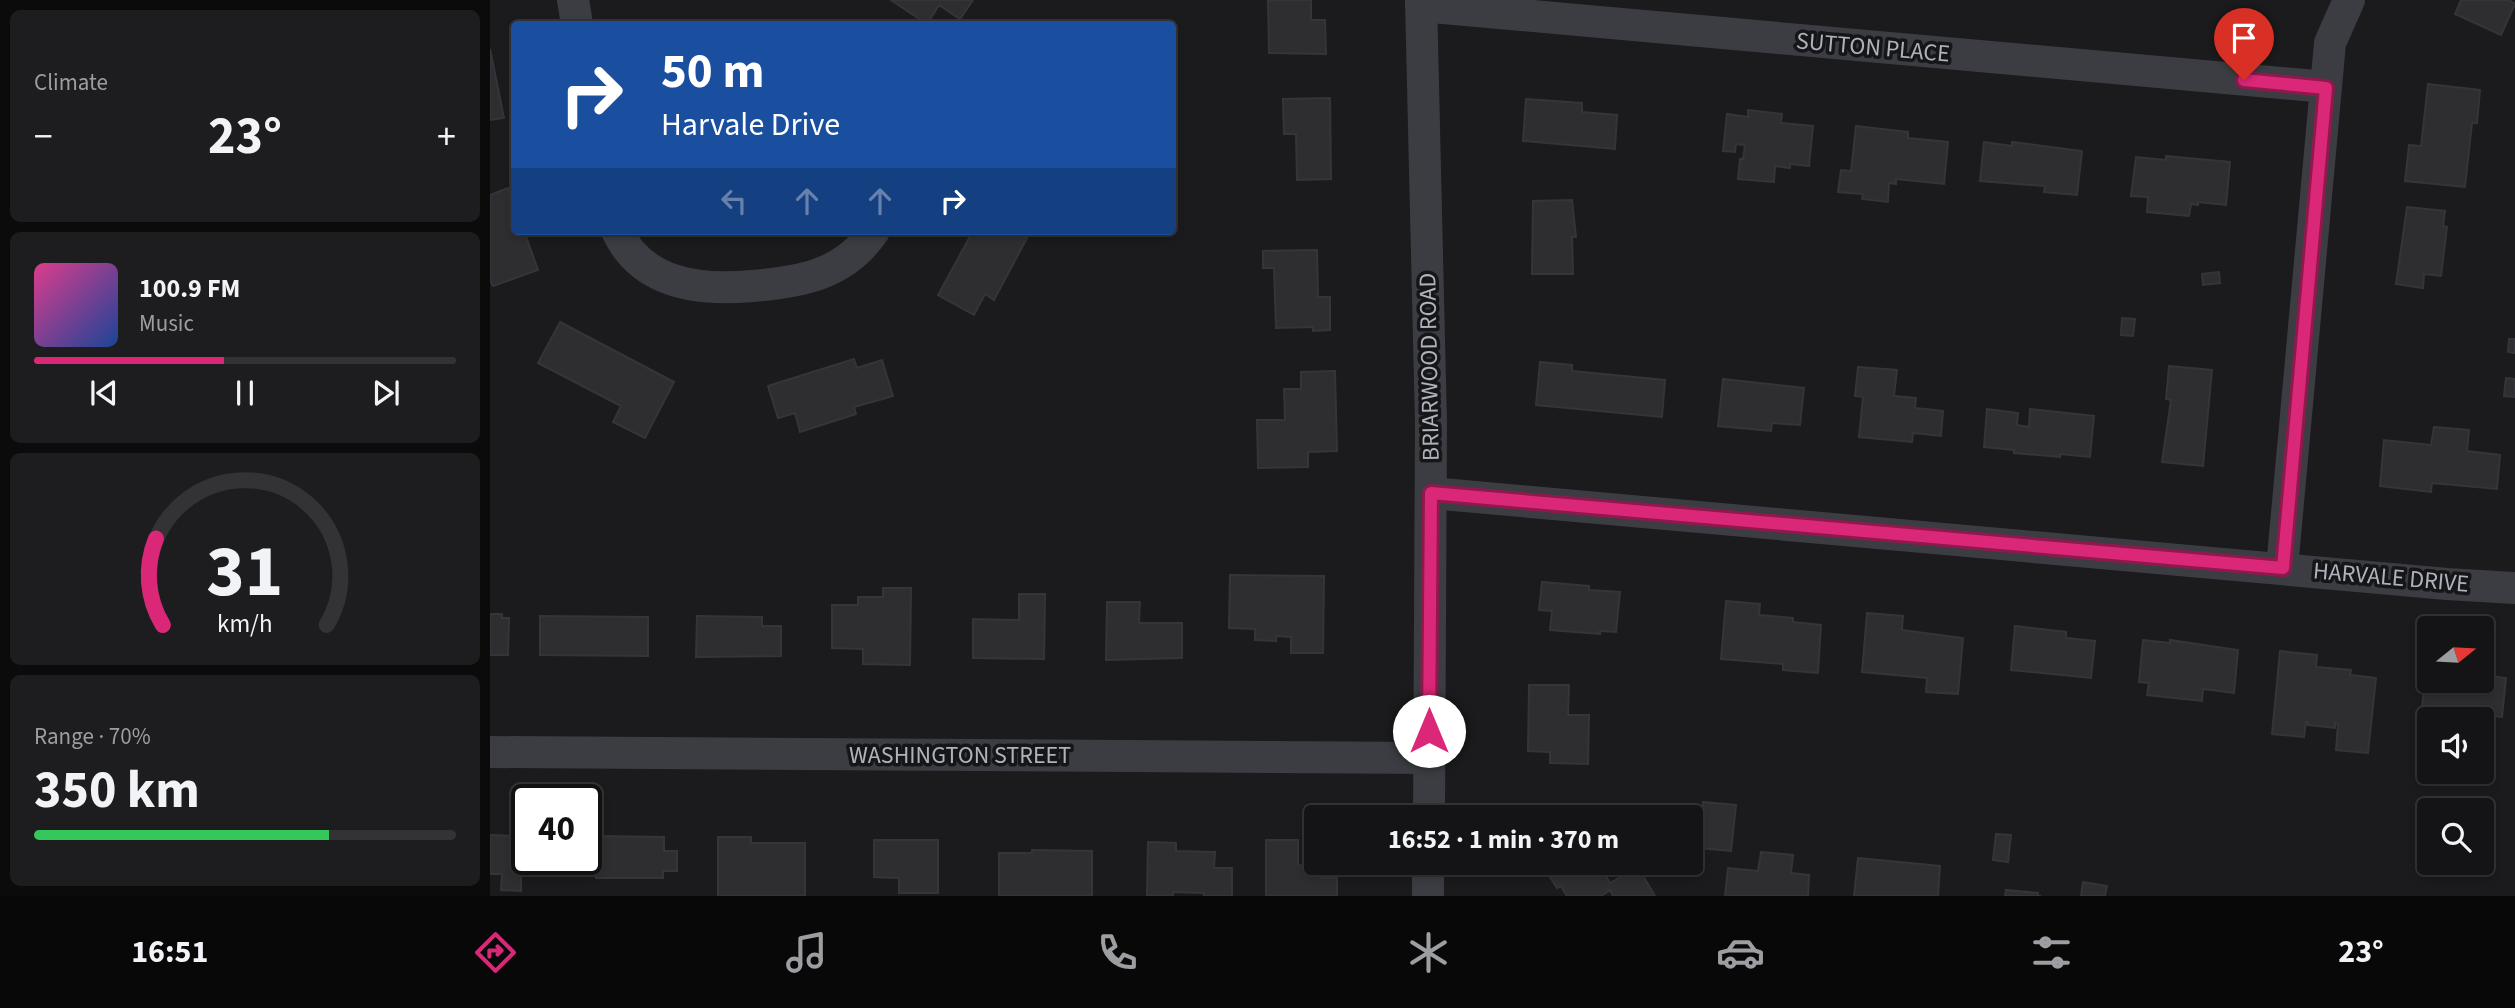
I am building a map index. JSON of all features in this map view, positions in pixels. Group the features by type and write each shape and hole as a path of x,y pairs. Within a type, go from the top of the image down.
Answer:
{"street":[{"path":"573,0 576,21"},
{"path":"2283,568 2330,43 2349,0"},
{"name":"SUTTON PLACE","path":"1421,3 2326,88"},
{"name":"BRIARWOOD ROAD","path":"1421,3 1431,493 1429,805"},
{"path":"619,235 639,262 656,274 681,284 721,289 793,283 825,273 865,245 871,235"},
{"name":"HARVALE DRIVE","path":"1431,493 2515,588"},
{"name":"WASHINGTON STREET","path":"490,752 1429,758"},
{"path":"1428,875 1428,896"}],"building":[{"path":"891,0 973,0 960,19 939,5 929,21 922,21"},
{"path":"1268,0 1311,0 1311,20 1325,20 1326,54 1269,53"},
{"path":"2461,0 2509,0 2515,4 2501,35 2455,14"},
{"path":"490,49 504,118 490,120"},
{"path":"2428,84 2480,90 2477,123 2472,123 2465,187 2405,181 2409,145 2421,146"},
{"path":"1330,98 1331,179 1297,180 1296,134 1284,134 1283,99"},
{"path":"1526,99 1582,103 1582,112 1617,115 1615,149 1523,141"},
{"path":"1748,110 1782,114 1781,123 1813,126 1809,166 1775,166 1774,182 1738,179 1745,145 1736,144 1735,152 1723,151 1727,114 1748,117"},
{"path":"1856,126 1908,132 1908,138 1948,142 1944,184 1896,179 1896,184 1889,183 1888,202 1862,199 1863,194 1838,192 1841,170 1851,171"},
{"path":"1984,142 2012,146 2012,142 2082,151 2077,195 2044,192 2045,186 1980,181"},
{"path":"2166,156 2230,162 2226,205 2198,202 2198,205 2191,204 2189,216 2147,212 2148,197 2131,196 2136,157 2166,160"},
{"path":"508,188 511,196 511,235 525,235 538,270 493,286 490,280 490,195"},
{"path":"1572,200 1576,237 1572,237 1573,274 1532,274 1533,201"},
{"path":"2407,207 2445,211 2443,226 2447,227 2441,276 2424,274 2423,288 2396,284"},
{"path":"971,235 1021,235 1027,238 994,300 985,294 974,315 938,295"},
{"path":"1317,250 1318,297 1330,297 1330,330 1313,331 1313,327 1276,328 1274,268 1263,268 1263,251"},
{"path":"2219,272 2220,283 2203,285 2202,274"},
{"path":"2122,318 2135,319 2133,336 2121,335"},
{"path":"560,322 674,382 645,438 613,422 621,406 538,363"},
{"path":"2509,339 2515,339 2515,353 2508,352"},
{"path":"854,359 857,368 882,360 893,396 854,407 856,414 800,432 795,413 778,418 768,386"},
{"path":"1540,362 1572,365 1572,371 1665,380 1662,417 1536,405"},
{"path":"2169,366 2212,370 2203,466 2162,462 2171,400 2166,399"},
{"path":"1858,367 1897,370 1894,396 1916,398 1915,408 1943,411 1941,436 1913,433 1912,442 1859,437 1863,397 1855,396"},
{"path":"1335,371 1337,451 1308,452 1308,467 1258,468 1257,420 1285,420 1284,389 1301,389 1301,372"},
{"path":"2506,378 2515,379 2515,397 2504,396"},
{"path":"1723,379 1804,388 1800,425 1772,423 1771,431 1718,426"},
{"path":"1987,409 2018,413 2017,425 2029,427 2030,409 2094,416 2090,457 2014,453 2014,450 1984,447"},
{"path":"2434,427 2469,430 2467,451 2500,455 2497,489 2432,483 2431,492 2380,486 2384,440 2431,445"},
{"path":"1230,575 1324,576 1323,653 1291,653 1291,637 1276,636 1276,641 1255,640 1255,629 1229,628"},
{"path":"1542,582 1620,592 1616,632 1600,631 1600,634 1550,630 1552,611 1539,610"},
{"path":"883,588 911,588 910,665 863,664 863,649 832,648 832,605 858,605 858,597 883,597"},
{"path":"1019,594 1045,594 1044,659 973,658 973,619 1019,620"},
{"path":"1726,601 1760,604 1759,615 1793,618 1793,622 1821,625 1818,673 1783,670 1783,664 1721,659"},
{"path":"1107,602 1140,602 1139,623 1182,623 1182,658 1106,660"},
{"path":"1867,613 1903,616 1902,630 1963,638 1958,694 1926,692 1927,678 1862,672"},
{"path":"490,614 502,614 502,618 509,618 508,655 490,655"},
{"path":"540,616 648,617 648,656 540,655"},
{"path":"697,616 762,617 762,626 781,626 781,656 696,657"},
{"path":"2015,626 2066,632 2066,638 2095,641 2091,678 2011,670"},
{"path":"2143,640 2170,643 2170,640 2238,650 2234,693 2203,689 2202,701 2147,695 2149,683 2139,682"},
{"path":"2280,651 2317,655 2316,667 2351,670 2350,675 2376,678 2368,753 2336,750 2338,724 2335,723 2335,728 2308,725 2306,722 2304,737 2272,734"},
{"path":"2494,676 2506,678 2502,717 2494,716 2494,707 2422,707 2423,693 2494,693"},
{"path":"1529,685 1569,685 1568,715 1589,715 1588,764 1550,763 1550,752 1528,751"},
{"path":"1703,802 1736,805 1731,851 1703,848"},
{"path":"1996,834 2011,835 2008,862 1993,860"},
{"path":"490,835 511,836 511,875 521,875 521,891 501,890 502,874 490,874"},
{"path":"602,836 664,837 664,851 677,851 677,871 663,871 663,878 596,878 596,875 602,875"},
{"path":"718,837 751,837 751,843 805,843 805,896 718,896"},
{"path":"874,840 938,840 938,893 899,893 899,878 874,877"},
{"path":"1266,840 1298,840 1298,865 1304,865 1304,875 1337,878 1337,896 1266,896"},
{"path":"1148,842 1176,843 1176,851 1215,852 1214,868 1232,868 1232,896 1173,892 1173,896 1147,896"},
{"path":"1032,850 1092,851 1092,896 999,896 999,853 1032,853"},
{"path":"1761,852 1793,855 1791,873 1809,875 1808,896 1725,896 1728,868 1758,871"},
{"path":"1858,858 1940,866 1938,896 1854,896"},
{"path":"1549,875 1605,875 1610,883 1624,875 1643,875 1655,896 1613,896 1610,890 1601,896 1567,896 1561,886 1557,888"},
{"path":"2083,882 2107,886 2105,896 2081,896"},
{"path":"2006,890 2038,893 2038,896 2005,896"}],"route":[{"path":"1429,731 1431,493 2283,568 2326,88 2244,80"}]}
